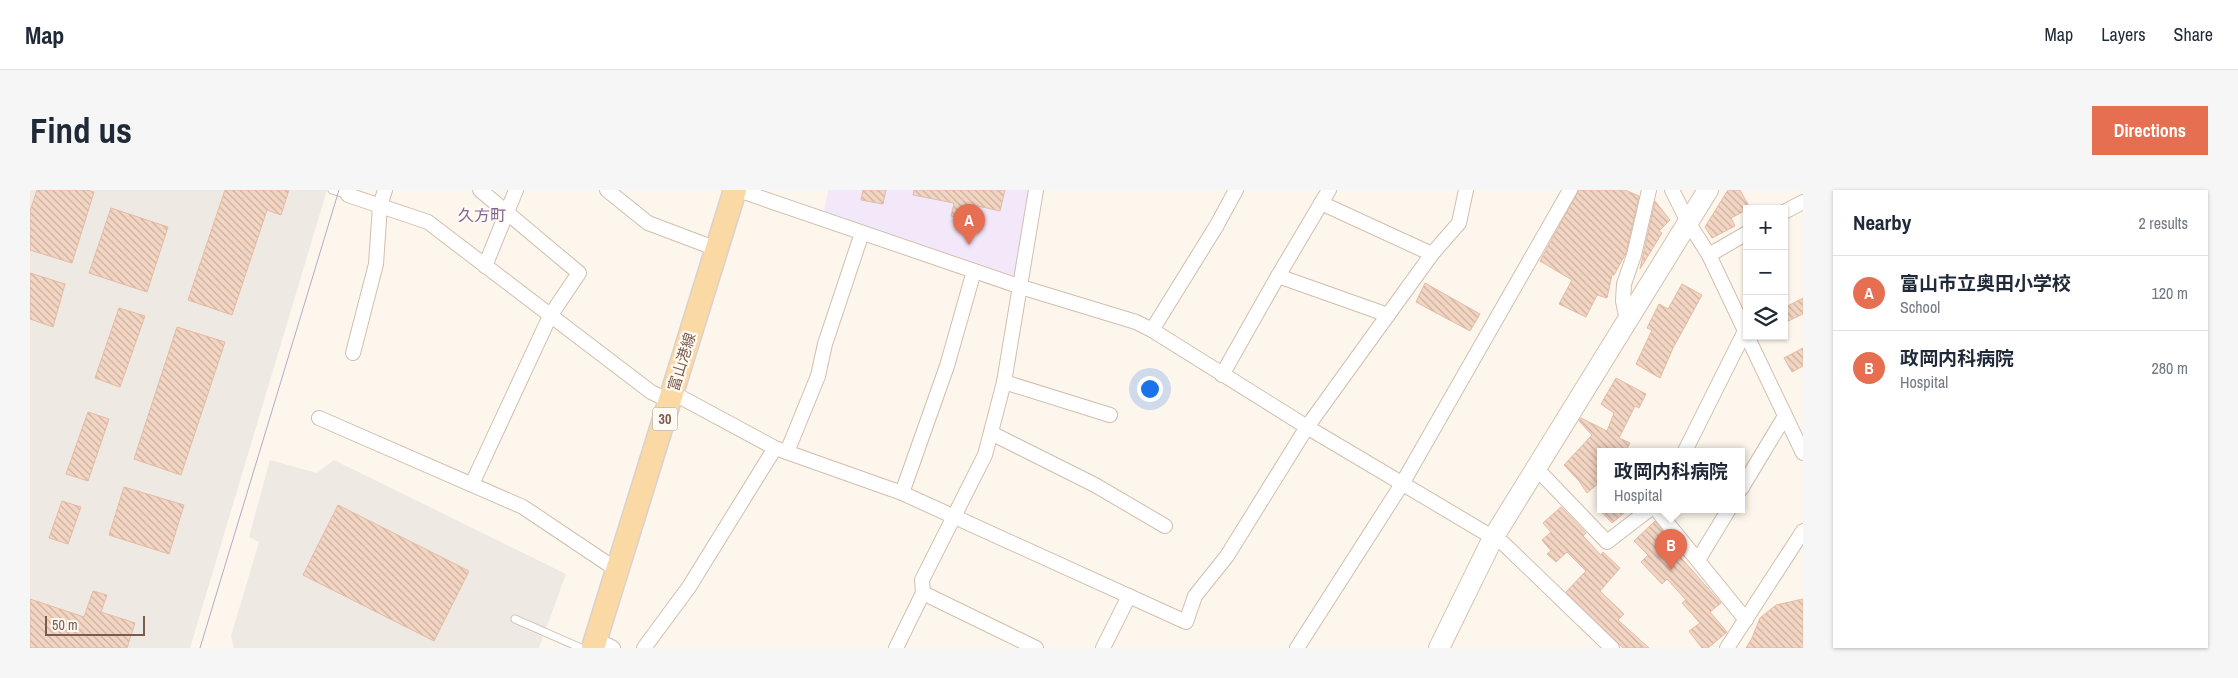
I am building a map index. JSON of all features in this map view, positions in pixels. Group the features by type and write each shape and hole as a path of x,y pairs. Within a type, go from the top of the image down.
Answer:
{"main road":[{"name":"富山港線","path":"595,646 736,190"}],"street":[{"path":"353,353 376,264 380,206 385,190"},
{"path":"472,484 550,316 579,274 480,190"},
{"path":"484,266 516,190"},
{"path":"607,190 648,224 717,249"},
{"path":"736,190 1021,287 1136,322 1152,330 1222,375 1504,544 1612,648"},
{"path":"896,648 923,593 922,580 985,456 1004,382 1036,190"},
{"path":"1152,330 1217,225 1236,190"},
{"path":"1222,375 1329,190"},
{"path":"348,195 428,222 651,392 672,397 781,450 902,493 1186,622 1195,596 1227,556 1308,427 1432,254 1459,223 1466,190"},
{"path":"1297,648 1402,484 1570,190"},
{"path":"1628,320 1623,301 1624,284 1634,255 1648,190"},
{"path":"1672,190 1688,222 1709,255 1743,328"},
{"path":"1438,648 1493,538 1708,190"},
{"path":"1788,210 1803,202"},
{"path":"1321,204 1432,254"},
{"path":"644,648 689,587 781,450 818,376 825,344 862,232"},
{"path":"1709,255 1743,235"},
{"path":"902,493 947,366 974,271"},
{"path":"1278,276 1388,315"},
{"path":"1687,448 1743,340"},
{"path":"1749,340 1802,448"},
{"path":"1004,382 1110,415"},
{"path":"1745,482 1785,416"},
{"path":"319,418 523,507 617,570"},
{"path":"991,433 1095,485 1165,526"},
{"path":"1537,469 1608,542 1645,513"},
{"path":"1659,513 1746,620"},
{"path":"1698,560 1727,513"},
{"path":"1727,648 1803,531"},
{"path":"923,593 1036,648"},
{"path":"1104,648 1129,596"}],"lane":[{"path":"332,190 348,195"},
{"path":"515,619 595,646"}],"shaded area":[{"path":"30,190 327,190 190,648 30,648"},
{"path":"828,190 1029,190 1014,277 824,212"},
{"path":"270,460 317,473 334,460 566,574 539,648 234,648 231,636 259,542 249,537"}],"building":[{"path":"37,190 86,190 94,192 72,263 30,250 30,211"},
{"path":"225,190 289,190 281,215 267,210 232,315 188,300"},
{"path":"863,190 886,190 883,204 861,200"},
{"path":"914,190 1005,190 1000,211 973,205 971,220 951,216 954,203 913,195"},
{"path":"1579,190 1625,190 1639,196 1626,253 1614,275 1612,275 1607,298 1597,295 1586,317 1559,304 1572,280 1540,261"},
{"path":"1728,190 1740,190 1748,205 1743,205 1743,212 1731,218 1735,226 1712,238 1705,227"},
{"path":"1655,201 1670,220 1659,231 1662,233 1640,269"},
{"path":"111,208 168,227 147,292 89,273"},
{"path":"30,273 65,284 53,327 30,319"},
{"path":"1425,283 1480,314 1470,331 1416,302"},
{"path":"1682,284 1702,295 1673,348 1660,378 1636,364 1652,330 1647,328 1659,304 1668,309"},
{"path":"1803,298 1803,314 1788,321 1788,306"},
{"path":"119,308 145,316 120,387 95,378"},
{"path":"177,327 225,342 181,475 134,459"},
{"path":"1803,348 1803,366 1792,372 1784,358"},
{"path":"1616,378 1646,394 1639,408 1635,406 1619,438 1630,443 1628,448 1597,448 1597,484 1587,493 1564,465 1592,435 1579,421 1581,418 1607,431 1614,413 1601,404"},
{"path":"88,412 109,419 88,481 66,474"},
{"path":"124,487 184,505 169,554 109,535"},
{"path":"62,501 81,507 68,544 49,538"},
{"path":"338,505 469,571 434,641 303,575"},
{"path":"1561,507 1586,533 1583,536 1601,555 1603,552 1620,568 1600,591 1624,614 1618,620 1649,648 1623,648 1566,592 1586,571 1567,552 1556,562 1547,554 1551,551 1542,540 1551,532 1543,523"},
{"path":"1603,513 1624,513 1612,523"},
{"path":"1655,521 1670,540 1667,542 1721,603 1710,612 1727,632 1708,648 1702,648 1689,631 1700,623 1682,603 1686,600 1667,579 1662,584 1641,562 1648,555 1634,541"},
{"path":"93,591 107,595 101,612 135,623 127,648 30,648 30,599 84,617"},
{"path":"1803,599 1803,648 1746,648 1760,618 1776,605"}],"tram line":[{"path":"200,648 339,190"}],"place":[{"name":"富山市立奥田小学校","path":"969,245"},
{"name":"政岡内科病院","path":"1671,570"}],"district":[{"name":"久方町","path":"482,215"}]}
